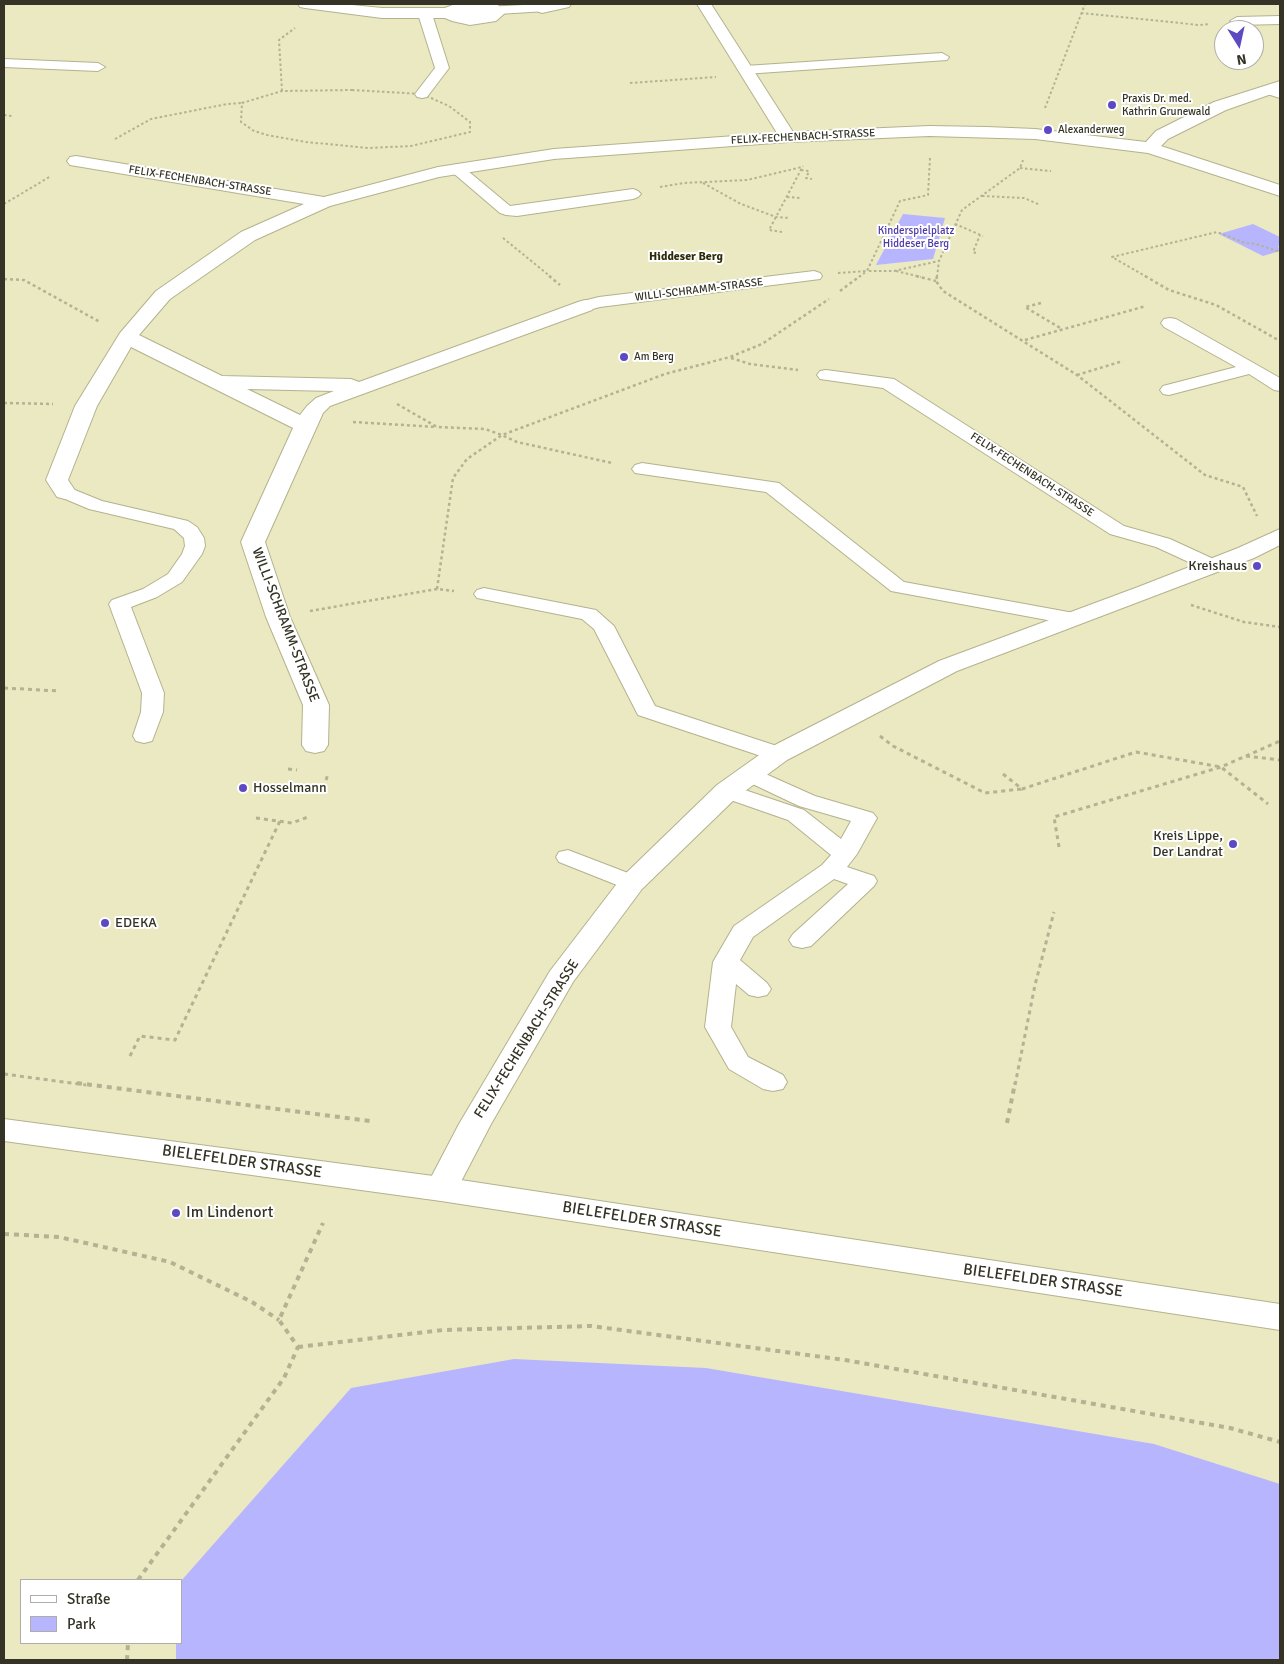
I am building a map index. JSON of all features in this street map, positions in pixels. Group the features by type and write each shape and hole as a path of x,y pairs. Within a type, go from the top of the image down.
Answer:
{"street":[{"path":"305,4 382,13 448,13 460,7 474,5 488,6 497,11"},
{"path":"542,8 564,4"},
{"path":"704,4 788,137"},
{"path":"1150,148 1162,135 1220,106 1277,90"},
{"name":"FELIX-FECHENBACH-STRASSE","path":"65,492 57,480 86,406 127,337 163,295 205,264 248,236 324,202 438,172 554,154 788,137 929,131 1036,134 1150,148 1280,192"},
{"name":"FELIX-FECHENBACH-STRASSE","path":"76,160 324,202"},
{"name":"WILLI-SCHRAMM-STRASSE","path":"315,745 316,705 278,617 253,542 306,423 314,410 323,402 585,306"},
{"name":"WILLI-SCHRAMM-STRASSE","path":"127,337 306,423"},
{"name":"WILLI-SCHRAMM-STRASSE","path":"218,382 367,386"},
{"name":"FELIX-FECHENBACH-STRASSE","path":"440,1190 475,1124 561,978 632,883 728,791 778,754 948,666 1213,566 1279,537"},
{"name":"BIELEFELDER STRASSE","path":"4,1130 440,1190 1280,1316"}],"lane":[{"path":"497,11 542,8"},
{"path":"422,94 442,68 425,14"},
{"path":"1264,20 1280,20"},
{"path":"747,73 942,57"},
{"path":"4,63 98,68"},
{"path":"457,169 506,210 517,211 633,194"},
{"name":"WILLI-SCHRAMM-STRASSE","path":"585,306 599,302 814,276"},
{"path":"1170,324 1280,386"},
{"path":"1208,390 1176,394 1251,368"},
{"name":"FELIX-FECHENBACH-STRASSE","path":"826,374 888,383 1117,530 1163,543 1213,566"},
{"path":"642,469 772,487 898,587 1074,619"},
{"path":"65,492 96,505 182,525 190,531 194,538 196,546 175,578 150,593 119,604 153,693 152,712 144,736"},
{"path":"484,594 589,614 603,626 646,710 778,754"},
{"path":"750,774 807,801 865,818 838,862 743,932 726,962 718,1027 738,1063 773,1082"},
{"path":"728,791 796,815 838,862 865,881 802,940"},
{"path":"568,857 632,883"},
{"path":"726,962 758,989"}],"path":[{"path":"936,281 939,261 962,210 1020,168 1036,134 1085,4"},
{"path":"282,91 279,40 323,7"},
{"path":"1081,13 1199,25 1214,23"},
{"path":"630,83 747,73"},
{"path":"4,204 76,160 151,119 227,104 242,103 282,91 352,90 422,94 449,106 470,122 470,132 411,146 369,148 306,142 254,131 241,122 242,103"},
{"path":"4,116 12,116"},
{"path":"837,294 867,271 900,201 928,195 931,155"},
{"path":"782,232 768,230 806,162"},
{"path":"1020,168 1051,171"},
{"path":"633,194 637,191 684,183 747,180 802,169 809,171 806,178 812,179"},
{"path":"702,182 741,204 776,217 790,218"},
{"path":"981,196 1024,198 1040,205"},
{"path":"787,197 801,198"},
{"path":"956,224 982,235 973,252 976,253"},
{"path":"1280,252 1256,244 1245,243 1216,232 1112,257 1169,290 1216,305 1280,341"},
{"path":"502,237 585,306"},
{"path":"867,271 894,271 939,261"},
{"path":"894,271 936,281 943,291 1024,340 1077,375 1205,475 1242,487 1259,520 1279,537"},
{"path":"4,279 24,280 127,337"},
{"path":"1174,298 1183,295"},
{"path":"437,589 453,478 467,459 502,435 664,374 730,357 762,344 829,299"},
{"path":"1041,303 1025,307 1062,330"},
{"path":"1024,340 1146,306"},
{"path":"730,357 750,364 826,374"},
{"path":"1077,375 1123,361"},
{"path":"367,386 437,427"},
{"path":"4,403 42,404"},
{"path":"306,423 485,429 517,442 642,469"},
{"path":"278,617 437,589 484,594"},
{"path":"1146,592 1244,622 1280,627"},
{"path":"4,688 59,691"},
{"path":"851,715 893,746 985,793 1022,789 1136,752 1221,767 1268,804"},
{"path":"1059,847 1054,817 1221,767 1280,741"},
{"path":"1246,756 1280,760"},
{"path":"324,773 329,774 326,780"},
{"path":"1004,774 1022,789"},
{"path":"256,818 292,823 308,817"},
{"path":"130,1056 140,1036 175,1040 280,821"},
{"path":"1007,1124 1035,985 1054,912"},
{"path":"4,1074 370,1121"},
{"path":"279,1320 323,1223"},
{"path":"4,1234 59,1237 170,1262 252,1302 279,1320 298,1347"},
{"path":"298,1347 444,1330 591,1326 845,1360 1230,1428 1280,1442"},
{"path":"139,1579 284,1378 298,1347"},
{"path":"127,1660 128,1644"}],"green space":[{"name":"Kinderspielplatz Hiddeser Berg","path":"903,214 945,218 933,259 876,265"},
{"path":"1253,224 1280,237 1280,246 1278,246 1280,251 1263,256 1219,234"},
{"path":"514,1359 706,1368 1154,1444 1280,1484 1280,1660 176,1660 176,1644 182,1644 182,1580 351,1388"}],"place":[{"name":"Praxis Dr. med. Kathrin Grunewald","path":"1112,105"},
{"name":"Alexanderweg","path":"1048,130"},
{"name":"Am Berg","path":"624,357"},
{"name":"Kreishaus","path":"1257,566"},
{"name":"Hosselmann","path":"243,788"},
{"name":"Kreis Lippe, Der Landrat","path":"1233,844"},
{"name":"EDEKA","path":"105,923"},
{"name":"Im Lindenort","path":"176,1213"}],"district":[{"name":"Hiddeser Berg","path":"686,257"}]}
